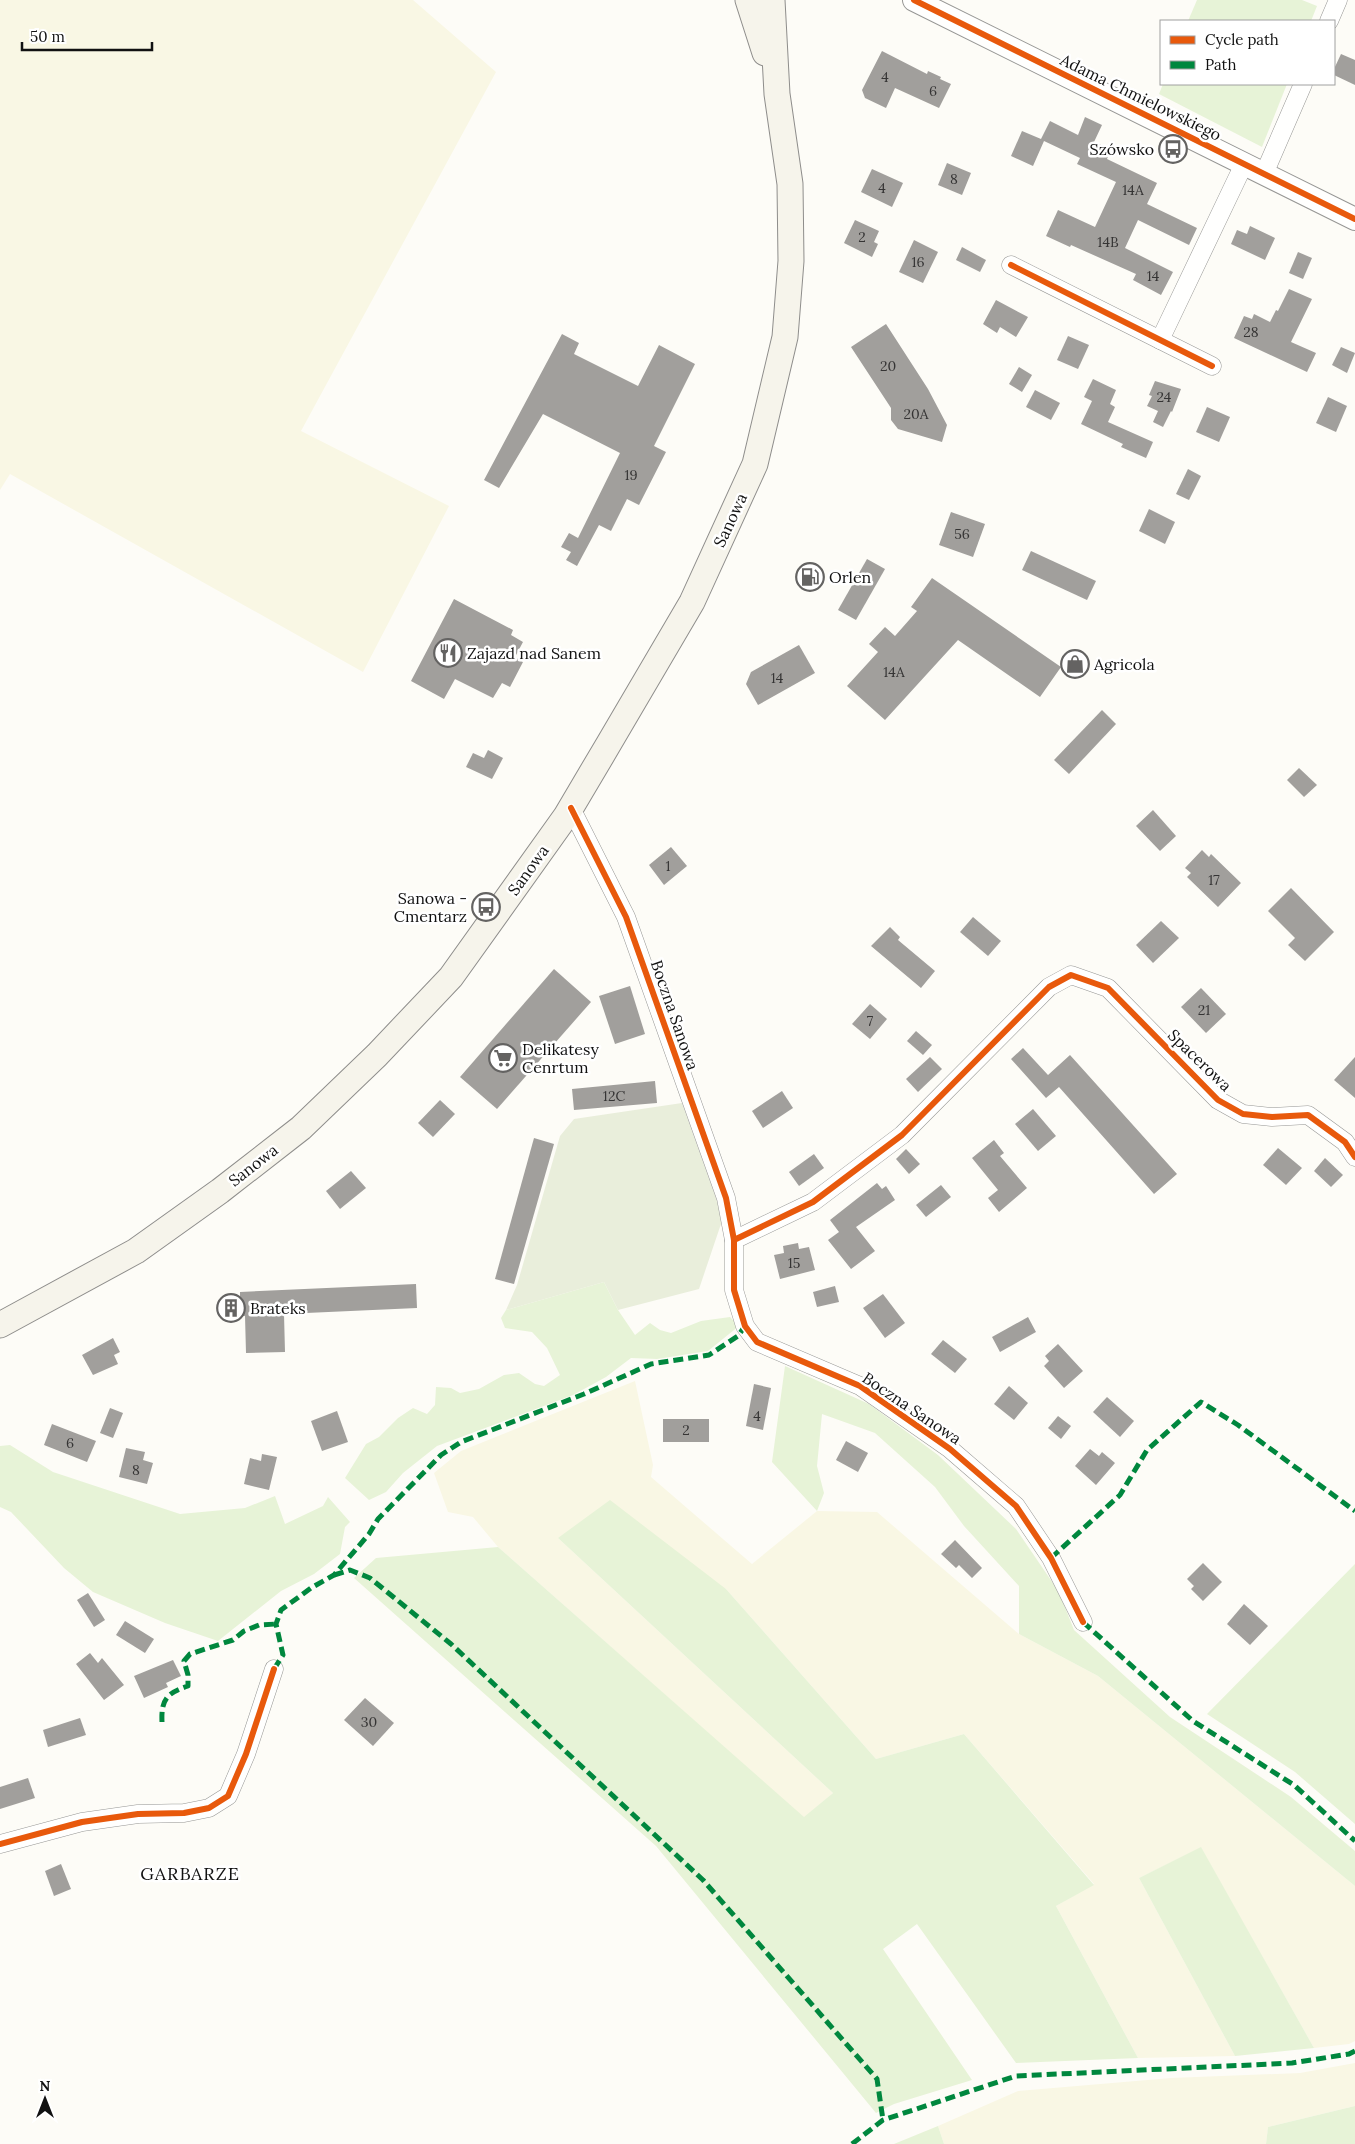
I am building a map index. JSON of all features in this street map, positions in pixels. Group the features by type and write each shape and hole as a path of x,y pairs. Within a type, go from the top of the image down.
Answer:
{"main road":[{"path":"748,0 777,94"},
{"path":"772,0 777,94"},
{"name":"Sanowa","path":"0,1325 136,1251 220,1191 301,1128 377,1055 450,977 571,808 692,602 755,464 785,337 791,229 790,184 777,94"}],"street":[{"name":"Adama Chmielowskiego","path":"914,0 1355,219"},
{"path":"1329,20 1338,0"},
{"path":"1350,0 1355,1"},
{"path":"1264,174 1303,85"},
{"path":"1160,340 1244,164"},
{"path":"1011,265 1212,366"},
{"name":"Boczna Sanowa","path":"571,808 626,917 726,1198 734,1240 734,1290 745,1326 757,1342 860,1386 950,1449 1016,1506 1051,1558 1083,1622"},
{"name":"Spacerowa","path":"734,1240 812,1202 902,1135 1049,987 1071,975 1108,988 1218,1100 1243,1114 1272,1117 1308,1115 1345,1142 1355,1157"},
{"path":"0,1844 82,1822 138,1814 184,1813 209,1808 228,1796 246,1754 274,1669"}],"shaded area":[{"path":"0,0 413,0 496,72 301,431 449,506 363,672 10,474 0,490"},
{"path":"635,1381 653,1465 651,1477 752,1564 817,1511 877,1512 1019,1634 1098,1676 1355,1886 1355,2041 1349,2044 1314,2048 1201,1848 1139,1878 1235,2056 1138,2058 1056,1906 1094,1884 964,1734 876,1759 726,1589 558,1538 833,1793 804,1818 498,1547 473,1517 448,1512 434,1473 461,1451"},
{"path":"1355,2063 1355,2106 1268,2127 1266,2144 944,2144 938,2126 1018,2091 1171,2078 1300,2073"}],"green space":[{"path":"1197,0 1302,0 1317,6 1311,20 1188,20"},
{"path":"1163,85 1287,85 1262,147 1159,94"},
{"path":"682,1103 723,1218 699,1289 618,1310 604,1282 506,1310 517,1285 560,1136 574,1119"},
{"path":"604,1282 618,1310 635,1335 650,1323 660,1330 671,1333 701,1321 730,1317 739,1326 708,1351 657,1359 631,1358 606,1377 573,1395 437,1446 403,1473 386,1492 369,1500 345,1478 366,1444 379,1437 398,1418 413,1408 427,1414 435,1405 436,1387 451,1388 460,1393 479,1389 504,1375 519,1373 535,1384 544,1386 560,1375 547,1348 532,1332 505,1328 501,1318 506,1310"},
{"path":"785,1366 869,1404 938,1455 1016,1529 1059,1592 1074,1630 1170,1717 1291,1797 1355,1851 1355,1886 1098,1676 1019,1634 1019,1586 964,1526 935,1487 875,1433 822,1414 817,1466 824,1493 817,1511 772,1462"},
{"path":"10,1445 53,1472 180,1514 245,1508 275,1496 285,1524 323,1506 328,1497 350,1522 345,1527 340,1554 314,1574 281,1591 218,1641 165,1623 93,1592 64,1568 11,1512 0,1507 0,1446"},
{"path":"610,1500 726,1589 876,1759 964,1734 1094,1885 1056,1906 1138,2058 1016,2063 917,1924 883,1949 972,2080 894,2104 876,2113 656,1846 354,1578 376,1558 498,1547 804,1817 833,1793 558,1538"},
{"path":"1355,1564 1355,1824 1295,1772 1207,1714"},
{"path":"1201,1847 1314,2048 1235,2056 1139,1878"},
{"path":"1355,2106 1355,2144 1266,2144 1268,2127"},
{"path":"938,2126 944,2144 894,2144"}],"building":[{"path":"882,51 927,74 928,71 941,77 940,79 951,84 939,108 895,88 886,108 865,98 862,90"},
{"path":"1341,54 1355,60 1355,85 1335,75 1335,67"},
{"path":"1085,117 1102,125 1094,142 1111,149 1107,159 1157,183 1147,204 1197,228 1189,245 1138,220 1125,248 1173,272 1161,295 1133,280 1136,274 1046,236 1058,210 1095,227 1116,182 1077,164 1080,158 1044,141 1033,166 1011,156 1022,131 1041,139 1050,121 1078,135"},
{"path":"947,163 971,173 962,195 938,185"},
{"path":"872,169 903,183 892,207 861,192"},
{"path":"855,220 879,231 874,242 878,244 872,257 844,243"},
{"path":"1250,226 1275,238 1265,260 1231,244 1237,230 1247,234"},
{"path":"914,240 938,252 923,283 899,272"},
{"path":"962,247 986,260 980,272 956,260"},
{"path":"1298,252 1312,258 1303,279 1289,273"},
{"path":"1289,289 1312,299 1291,342 1316,353 1307,372 1234,338 1244,316 1252,319 1254,314 1270,322"},
{"path":"996,300 1028,317 1016,337 1000,327 997,333 983,324"},
{"path":"886,324 928,389 947,425 942,442 898,429 891,420 891,408 851,347"},
{"path":"562,334 579,343 574,354 638,386 659,345 695,364 654,446 666,452 639,505 627,499 611,531 599,525 577,566 566,560 571,552 561,547 569,533 578,538 620,453 543,414 499,488 484,480"},
{"path":"1068,336 1089,345 1078,369 1057,360"},
{"path":"1341,347 1355,353 1347,373 1332,365"},
{"path":"1019,367 1032,375 1022,392 1009,384"},
{"path":"1093,379 1116,390 1110,404 1115,407 1108,422 1153,442 1146,458 1121,447 1123,444 1081,424 1092,401 1084,397"},
{"path":"1155,381 1181,389 1172,412 1163,427 1153,422 1158,411 1147,406 1152,396 1149,395"},
{"path":"1035,390 1060,403 1051,420 1026,407"},
{"path":"1328,397 1347,406 1336,432 1316,423"},
{"path":"1207,407 1230,417 1219,442 1196,432"},
{"path":"1188,469 1201,476 1189,500 1176,494"},
{"path":"1149,509 1175,522 1165,544 1139,531"},
{"path":"951,512 985,524 973,557 939,545"},
{"path":"1031,551 1096,581 1087,600 1022,570"},
{"path":"867,559 885,569 856,620 838,610"},
{"path":"932,578 1061,667 1040,697 958,640 885,720 847,686 878,652 869,644 885,627 895,636 917,611 911,607"},
{"name":"Zajazd nad Sanem","path":"454,599 513,630 511,635 523,642 515,657 523,662 510,687 502,683 493,698 455,679 444,699 411,681"},
{"path":"799,645 815,673 758,705 746,684 751,672"},
{"path":"1102,710 1116,724 1069,774 1054,760"},
{"path":"488,750 503,758 492,779 466,767 473,753 484,758"},
{"path":"1299,768 1317,785 1304,797 1287,780"},
{"path":"1153,810 1176,836 1160,851 1136,826"},
{"path":"671,847 687,866 664,885 649,865"},
{"path":"1202,850 1209,857 1211,854 1241,883 1218,907 1187,877 1191,873 1185,868"},
{"path":"1291,888 1334,932 1305,961 1288,945 1295,938 1268,911"},
{"path":"973,917 1001,941 988,956 960,932"},
{"path":"1161,921 1179,938 1153,963 1136,945"},
{"path":"890,927 900,937 898,940 935,971 921,988 871,946"},
{"path":"554,969 591,1002 497,1109 460,1077"},
{"path":"630,986 645,1034 615,1044 599,996"},
{"path":"1201,988 1226,1014 1206,1033 1181,1007"},
{"path":"870,1004 887,1019 870,1039 852,1024"},
{"path":"916,1031 932,1045 923,1055 907,1041"},
{"path":"1023,1048 1048,1075 1070,1055 1177,1174 1154,1194 1059,1087 1046,1098 1011,1059"},
{"path":"930,1057 942,1069 918,1092 906,1079"},
{"path":"1355,1057 1355,1098 1334,1080"},
{"path":"655,1081 657,1103 574,1110 572,1089"},
{"path":"782,1091 793,1108 763,1128 752,1111"},
{"path":"440,1100 455,1114 433,1137 418,1123"},
{"path":"1033,1109 1056,1136 1038,1151 1015,1124"},
{"path":"534,1138 554,1144 514,1284 495,1279"},
{"path":"994,1140 1004,1153 1000,1156 1027,1188 999,1212 988,1198 998,1190 972,1158"},
{"path":"1278,1148 1302,1168 1286,1185 1263,1165"},
{"path":"906,1149 920,1164 909,1174 896,1159"},
{"path":"814,1154 824,1168 799,1186 789,1172"},
{"path":"1325,1158 1343,1175 1331,1187 1314,1171"},
{"path":"351,1171 366,1188 340,1209 326,1191"},
{"path":"877,1183 882,1189 886,1186 895,1200 856,1227 875,1251 851,1269 828,1240 839,1232 830,1220"},
{"path":"941,1185 951,1197 926,1217 916,1205"},
{"path":"798,1243 799,1249 809,1247 815,1270 780,1279 774,1255 784,1253 783,1246"},
{"path":"416,1284 417,1308 284,1314 285,1352 246,1353 245,1316 222,1317 221,1301 240,1300 240,1292"},
{"path":"835,1286 839,1302 817,1307 813,1292"},
{"path":"883,1294 905,1323 885,1338 863,1308"},
{"path":"1028,1317 1036,1332 1000,1352 992,1337"},
{"path":"113,1338 120,1352 114,1355 118,1364 93,1375 82,1355"},
{"path":"943,1340 967,1359 955,1373 931,1354"},
{"path":"1058,1344 1083,1371 1064,1388 1044,1366 1049,1361 1045,1356"},
{"path":"754,1384 771,1388 763,1430 746,1426"},
{"path":"1009,1386 1028,1403 1014,1420 994,1404"},
{"path":"1107,1397 1134,1421 1120,1437 1093,1412"},
{"path":"110,1408 123,1413 113,1438 100,1433"},
{"path":"337,1411 348,1442 322,1451 311,1421"},
{"path":"1058,1416 1071,1426 1061,1439 1048,1428"},
{"path":"663,1419 709,1419 709,1442 663,1442"},
{"path":"52,1424 96,1441 87,1462 44,1445"},
{"path":"846,1441 868,1453 858,1472 836,1460"},
{"path":"126,1448 145,1452 143,1460 153,1463 147,1484 119,1477"},
{"path":"1090,1449 1099,1456 1102,1452 1115,1463 1096,1485 1075,1466"},
{"path":"262,1454 277,1457 269,1490 244,1484 250,1458 261,1461"},
{"path":"955,1540 982,1568 972,1578 959,1565 956,1568 941,1554"},
{"path":"1203,1563 1222,1582 1203,1601 1191,1589 1194,1586 1187,1579"},
{"path":"88,1593 105,1620 94,1627 77,1600"},
{"path":"1244,1604 1268,1626 1250,1645 1227,1624"},
{"path":"125,1621 154,1639 145,1653 116,1635"},
{"path":"90,1653 98,1663 102,1658 124,1685 104,1700 76,1664"},
{"path":"173,1660 181,1676 166,1683 168,1687 144,1698 134,1676"},
{"path":"365,1698 394,1723 373,1746 344,1720"},
{"path":"80,1718 86,1735 48,1747 43,1730"},
{"path":"28,1778 35,1798 0,1809 0,1787"},
{"path":"61,1864 71,1889 54,1896 45,1871"}],"marked path":[{"path":"274,1669 283,1655 276,1624 281,1610 311,1588 334,1575 369,1534 378,1519 441,1455 461,1442 584,1394 651,1364 709,1355 738,1336 745,1326"},
{"path":"1051,1558 1120,1495 1147,1450 1201,1402 1238,1425 1355,1511"},
{"path":"334,1575 350,1570 370,1578 451,1644 703,1880 877,2079 883,2120"},
{"path":"1083,1622 1193,1721 1294,1785 1355,1841"},
{"path":"162,1722 164,1702 170,1694 188,1686 188,1675 184,1661 190,1654 233,1640 244,1631 259,1625 276,1624"},
{"path":"852,2144 883,2120 1016,2076 1292,2063 1349,2054 1355,2051"}],"cycle path":[{"path":"914,0 1355,219"},
{"path":"1011,265 1212,366"},
{"path":"571,808 626,917 726,1198 734,1240 734,1290 745,1326 757,1342 860,1386 950,1449 1016,1506 1051,1558 1083,1622"},
{"path":"734,1240 813,1202 902,1135 1049,987 1071,975 1108,988 1218,1100 1243,1114 1272,1117 1308,1115 1345,1142 1355,1157"},
{"path":"0,1844 82,1822 138,1814 184,1813 209,1808 228,1796 246,1754 274,1669"}],"place":[{"name":"Szówsko","path":"1173,149"},
{"name":"Orlen","path":"810,577"},
{"name":"Zajazd nad Sanem","path":"448,653"},
{"name":"Agricola","path":"1075,664"},
{"name":"Sanowa - Cmentarz","path":"486,907"},
{"name":"Delikatesy Cenrtum","path":"503,1058"},
{"name":"Brateks","path":"231,1308"}],"district":[{"name":"GARBARZE","path":"190,1873"}]}
